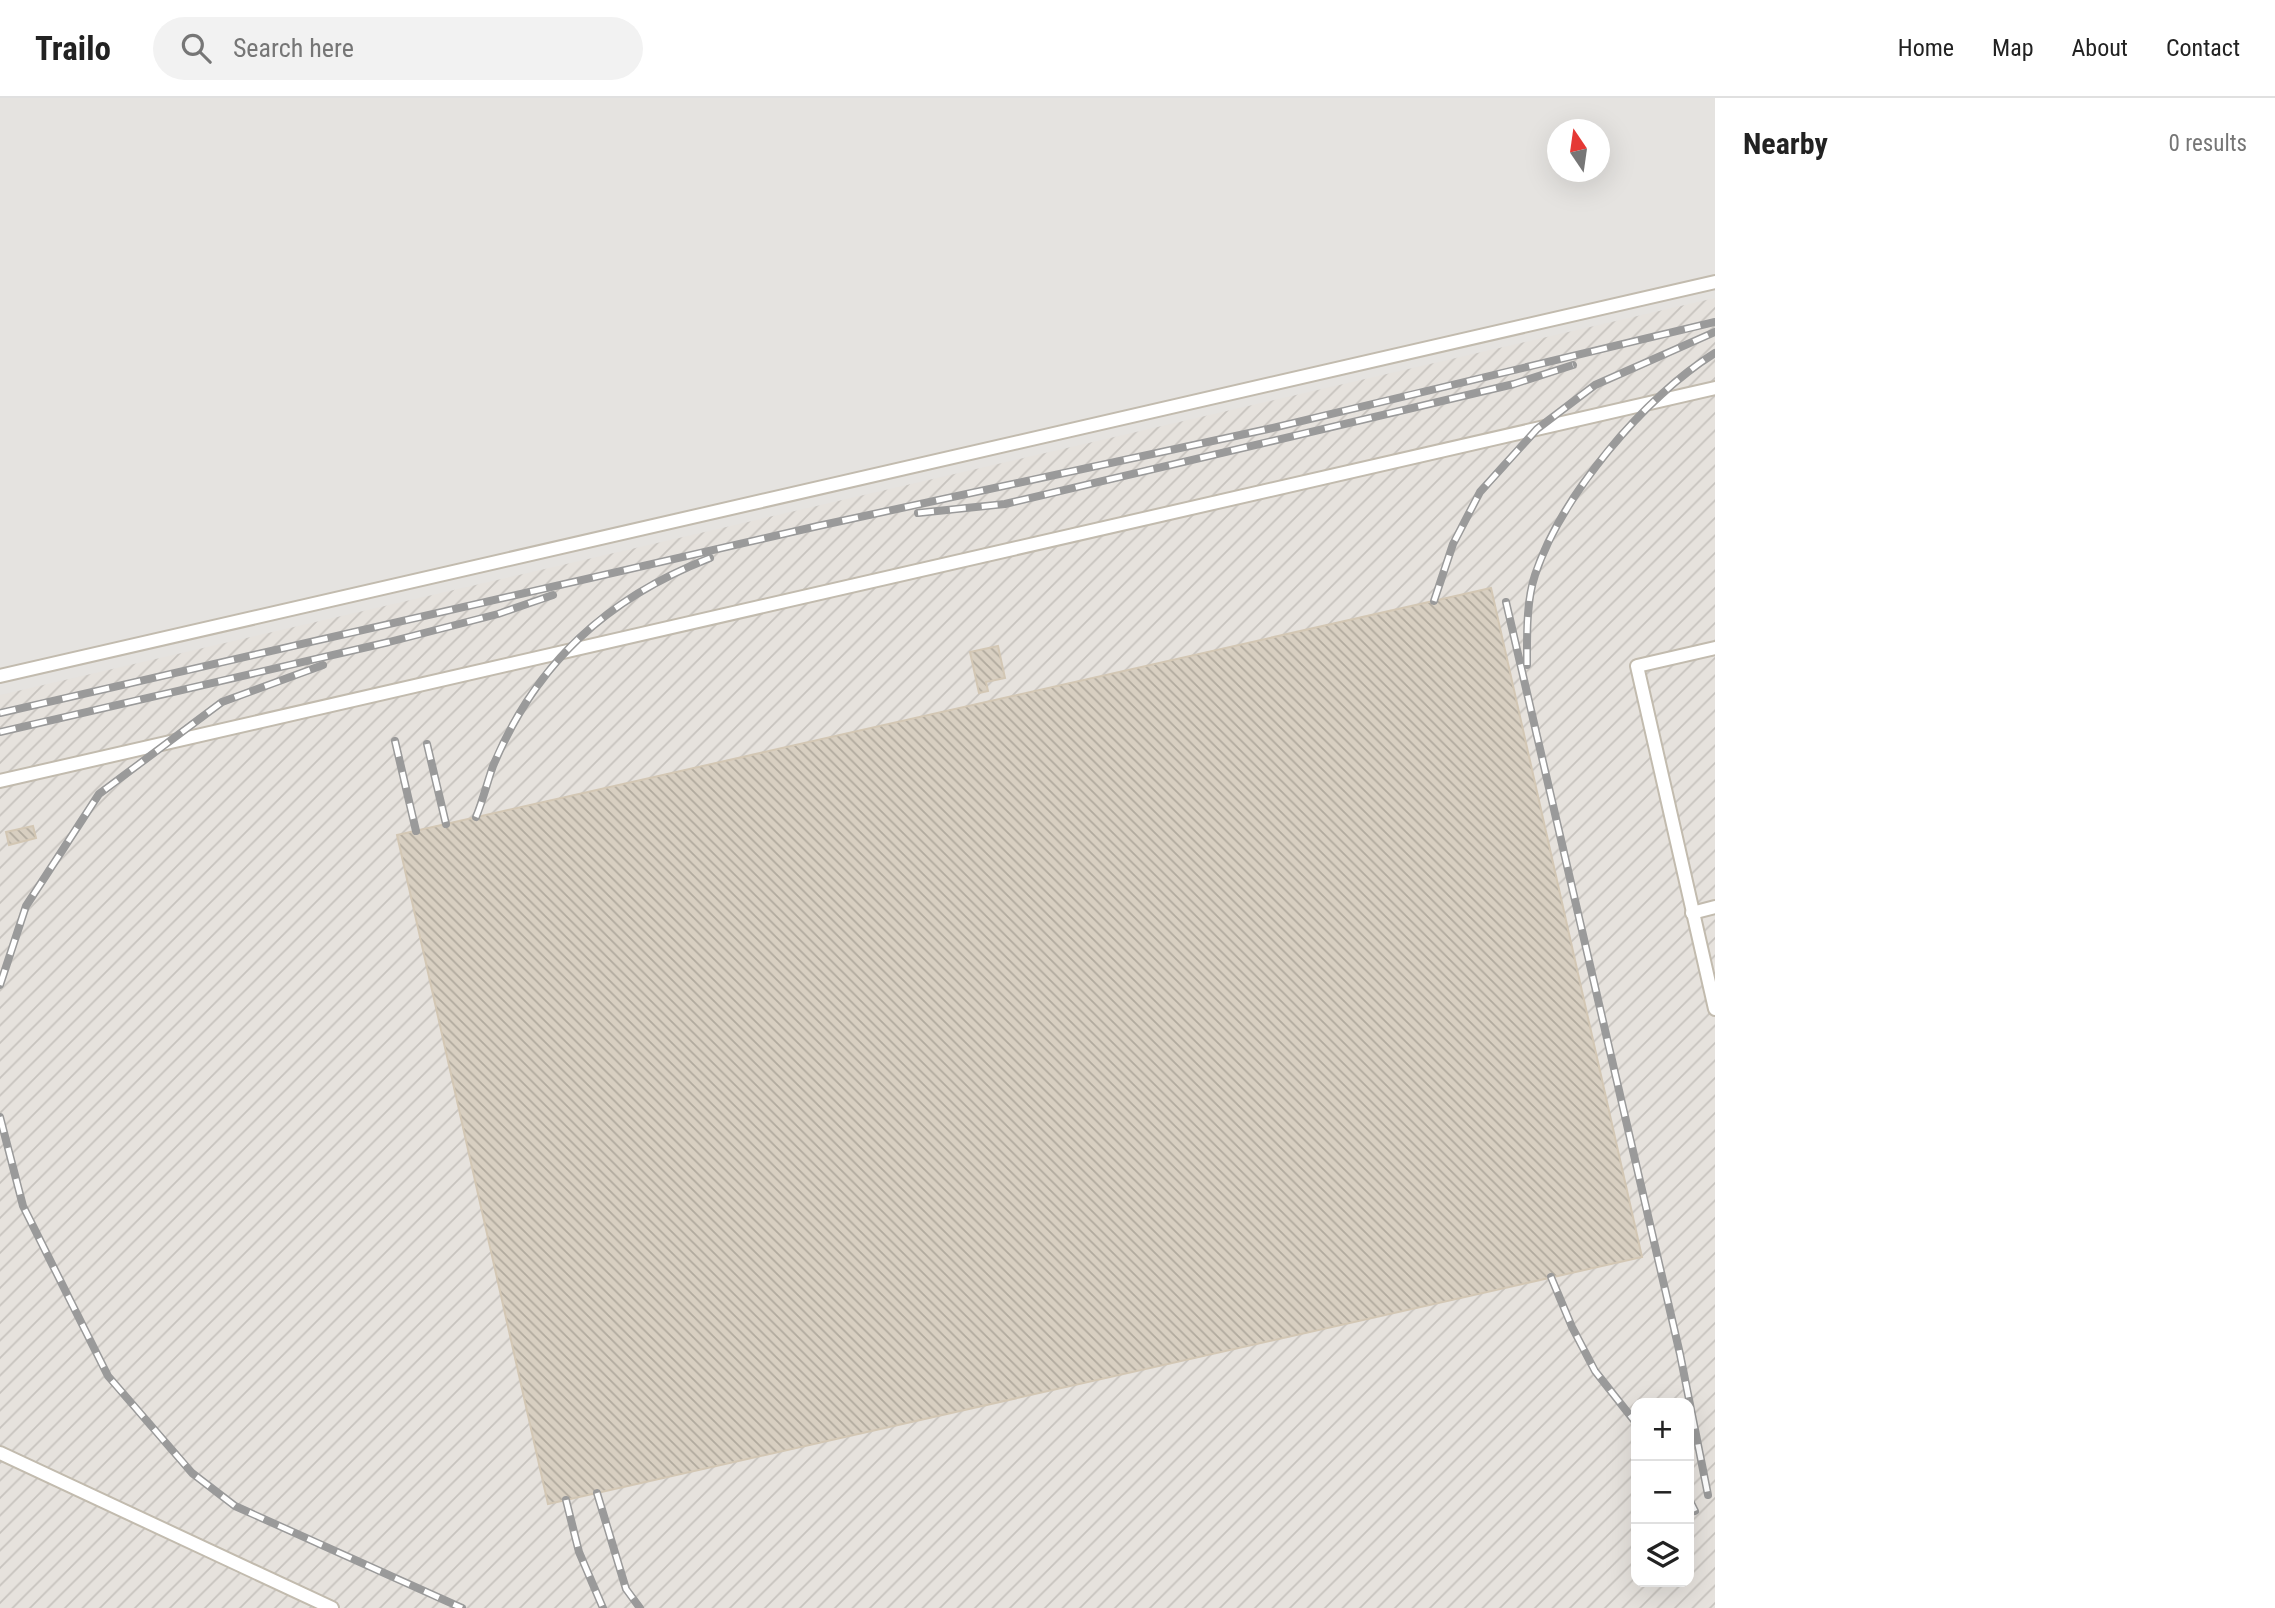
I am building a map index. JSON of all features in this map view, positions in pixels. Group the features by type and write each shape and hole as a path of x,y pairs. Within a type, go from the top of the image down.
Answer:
{"lane":[{"path":"0,676 1715,282"},
{"path":"0,781 1715,388"},
{"path":"1715,648 1637,666 1715,1009"},
{"path":"1692,913 1715,907"},
{"path":"0,1452 332,1608"}],"shaded area":[{"path":"0,98 1715,98 1715,1608 0,1608"},
{"path":"0,98 1715,98 1715,298 0,695"}],"building":[{"path":"1491,588 1642,1257 548,1504 397,835"},
{"path":"998,646 1005,678 986,682 988,691 979,693 970,652"},
{"path":"33,826 36,838 9,845 6,832"}],"railway":[{"path":"0,713 818,526 1268,429 1715,322"},
{"path":"1434,601 1453,544 1480,492 1537,429 1595,385 1715,332"},
{"path":"1527,665 1532,585 1547,545 1564,513 1608,450 1634,421 1688,372 1715,353"},
{"path":"918,513 1005,504 1514,384 1573,365"},
{"path":"476,817 493,766 510,729 553,665 607,614 673,574 710,558"},
{"path":"0,732 389,642 498,614 553,595"},
{"path":"1506,602 1680,1354 1708,1495"},
{"path":"0,985 26,906 99,794 222,702 323,665"},
{"path":"395,741 416,831"},
{"path":"427,744 446,824"},
{"path":"0,1117 23,1206 108,1376 192,1473 235,1506 462,1608"},
{"path":"1551,1277 1572,1327 1595,1371 1631,1417"},
{"path":"597,1493 626,1589 640,1608"},
{"path":"566,1500 579,1552 603,1608"}]}
